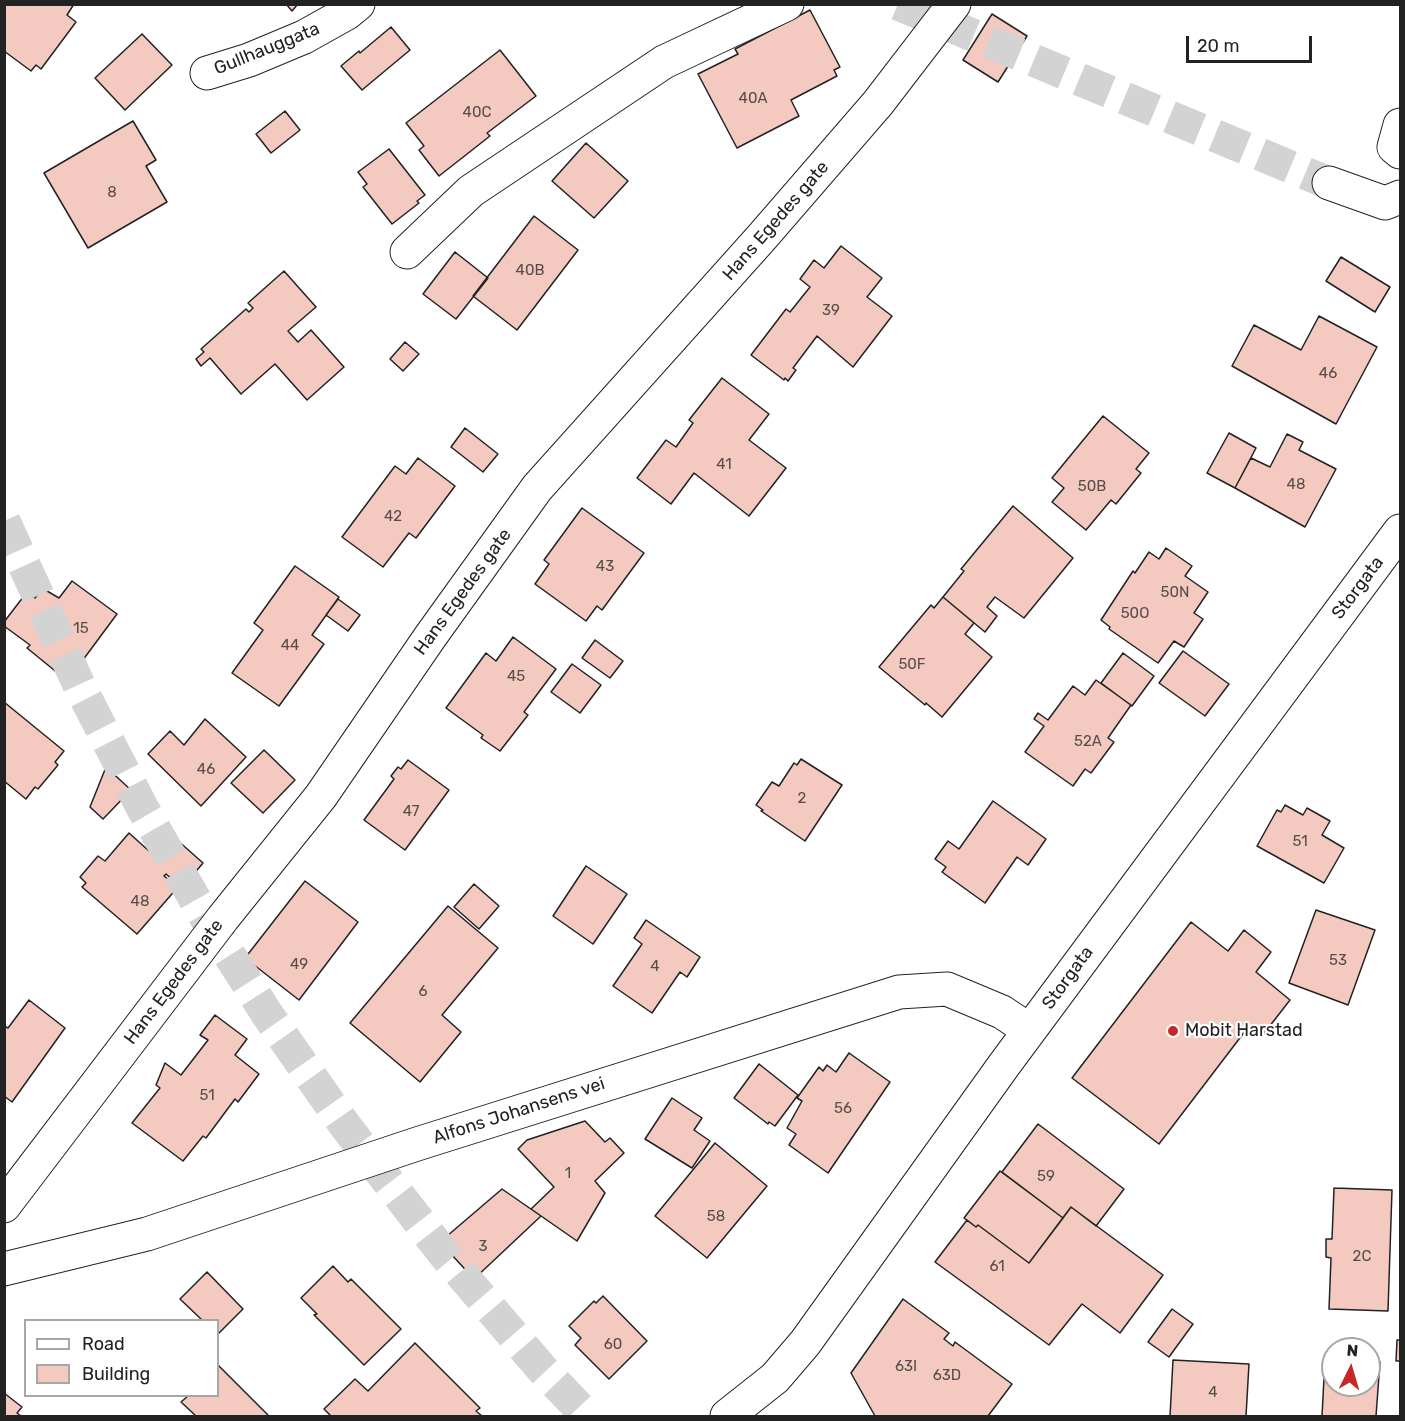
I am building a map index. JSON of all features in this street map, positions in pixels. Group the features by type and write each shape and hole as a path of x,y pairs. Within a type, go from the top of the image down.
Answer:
{"street":[{"name":"Gullhauggata","path":"207,73 249,60 304,37 347,13 358,4"},
{"path":"407,252 471,191 664,62 787,4"},
{"name":"Hans Egedes gate","path":"7,1197 223,918 321,796 430,636 537,488 762,237 878,103 954,4"},
{"path":"1401,124 1394,147 1401,152"},
{"path":"1329,183 1385,203 1401,197"},
{"name":"Storgata","path":"727,1416 775,1378 805,1343 1029,1030 1401,531"},
{"name":"Alfons Johansens vei","path":"4,1269 147,1234 417,1144 899,992 947,989 1002,1012 1029,1030"}],"building":[{"path":"4,4 74,4 67,15 76,22 41,69 36,65 31,71 4,51"},
{"path":"286,4 298,4 292,11"},
{"path":"810,10 840,67 834,70 837,76 791,100 799,116 737,148 698,74 738,54 735,49"},
{"path":"992,14 1027,36 998,82 963,60"},
{"path":"391,27 410,50 362,90 341,66"},
{"path":"142,34 172,65 125,110 95,78"},
{"path":"500,50 536,96 487,133 490,136 439,176 419,150 424,146 406,123"},
{"path":"285,111 300,130 271,153 256,134"},
{"path":"133,121 156,160 146,166 167,202 88,248 44,173"},
{"path":"586,143 628,181 594,218 552,181"},
{"path":"389,149 425,195 417,201 419,203 392,224 363,187 367,184 358,172"},
{"path":"534,216 578,250 517,330 473,296"},
{"path":"841,246 882,278 867,297 892,316 853,367 817,336 793,368 796,370 788,381 785,378 784,380 751,355 786,309 790,312 810,287 800,279 814,260 824,268"},
{"path":"455,252 488,278 456,319 423,294"},
{"path":"1341,257 1390,287 1375,312 1326,281"},
{"path":"284,271 316,307 288,331 298,342 311,330 344,367 307,400 275,364 241,394 210,358 201,366 196,359 204,352 201,349 246,309 249,312 253,308 248,303"},
{"path":"1319,316 1377,347 1336,424 1232,366 1254,325 1301,350"},
{"path":"405,342 419,354 403,371 390,359"},
{"path":"722,378 769,414 749,440 786,468 749,516 694,473 671,504 637,478 666,440 676,447 693,423 689,420"},
{"path":"1103,416 1149,453 1136,469 1141,473 1116,504 1111,500 1086,530 1052,502 1064,488 1052,478"},
{"path":"465,428 498,454 483,472 451,447"},
{"path":"1229,433 1256,448 1235,488 1207,473"},
{"path":"1287,434 1303,442 1299,450 1336,469 1305,527 1235,488 1251,458 1270,467"},
{"path":"418,458 455,486 416,538 409,533 383,567 342,537 395,466 406,474"},
{"path":"1013,506 1073,558 1024,618 995,597 987,607 997,616 985,632 943,597 964,571 961,569"},
{"path":"582,508 644,553 602,610 597,606 586,621 535,584 549,564 544,560"},
{"path":"1166,548 1192,566 1185,576 1208,592 1194,613 1203,619 1184,647 1174,641 1158,663 1109,629 1110,627 1101,620 1133,571 1135,573 1149,552 1159,559"},
{"path":"295,566 339,597 312,635 324,644 279,706 232,673 263,630 254,623"},
{"path":"72,581 117,614 74,672 72,670 65,679 27,648 30,645 4,626 4,622 27,592 35,598 42,588 59,598"},
{"path":"943,597 974,623 965,634 992,657 942,717 879,667 931,605 934,608"},
{"path":"338,599 360,615 348,631 326,615"},
{"path":"513,637 556,669 524,712 528,715 500,751 481,738 483,735 446,708 486,653 496,661"},
{"path":"595,640 623,661 610,678 582,658"},
{"path":"1183,651 1229,684 1205,716 1159,683"},
{"path":"1123,653 1154,676 1132,706 1101,683"},
{"path":"572,664 601,685 580,713 551,692"},
{"path":"1096,680 1131,705 1108,738 1114,742 1091,773 1085,769 1073,786 1025,752 1044,726 1034,719 1038,713 1048,720 1073,686 1085,695"},
{"path":"4,702 64,751 55,762 58,765 38,789 35,787 26,799 4,781"},
{"path":"205,719 246,757 201,806 148,754 170,731 184,745"},
{"path":"264,750 295,780 263,813 231,783"},
{"path":"801,759 842,785 805,841 761,811 763,810 756,805 772,782 779,786 794,763 797,765"},
{"path":"408,760 449,790 405,850 364,820 394,779 391,776"},
{"path":"106,767 131,790 103,819 90,807"},
{"path":"993,801 1046,839 1028,865 1017,857 985,903 942,872 946,867 935,859 948,841 959,849"},
{"path":"1285,805 1303,815 1307,808 1330,821 1322,835 1344,848 1324,883 1257,846 1277,810 1281,812"},
{"path":"167,831 203,863 182,888 166,874 164,876 178,887 137,934 82,887 86,883 80,877 98,856 105,861 129,833 149,851"},
{"path":"586,866 627,894 593,944 553,916"},
{"path":"305,881 358,922 299,1000 245,958"},
{"path":"474,884 499,906 479,929 454,907"},
{"path":"448,906 498,948 442,1015 461,1032 420,1082 350,1023"},
{"path":"1316,910 1375,930 1348,1005 1289,983"},
{"path":"646,920 700,957 687,977 680,972 652,1013 613,986 642,944 634,938"},
{"path":"1191,922 1228,951 1244,930 1271,952 1256,972 1290,1000 1262,1036 1249,1026 1159,1144 1072,1078"},
{"path":"29,1000 65,1028 12,1102 4,1096 4,1026 8,1028"},
{"path":"215,1015 247,1039 235,1055 259,1074 238,1102 235,1099 206,1138 203,1136 183,1161 132,1123 160,1088 156,1085 165,1063 181,1075 208,1040 200,1035"},
{"path":"849,1053 890,1082 828,1173 789,1145 796,1134 787,1128 802,1101 797,1098 819,1067 823,1071 827,1065 836,1072"},
{"path":"759,1064 798,1095 775,1126 769,1122 768,1124 734,1098"},
{"path":"672,1098 702,1118 694,1130 710,1141 692,1168 645,1139"},
{"path":"585,1121 605,1142 610,1138 624,1153 595,1181 605,1193 577,1241 531,1209 554,1187 518,1149 527,1140"},
{"path":"1038,1124 1124,1189 1096,1226 1071,1207 1063,1218 1002,1172"},
{"path":"715,1143 767,1186 707,1258 655,1216"},
{"path":"1000,1171 1063,1218 1029,1263 978,1225 976,1227 964,1218"},
{"path":"1334,1188 1392,1190 1388,1311 1329,1309 1331,1258 1326,1257 1326,1239 1332,1239"},
{"path":"502,1189 541,1216 474,1279 440,1242"},
{"path":"1071,1207 1163,1275 1120,1333 1082,1304 1049,1345 935,1262 967,1220 976,1227 978,1225 1029,1263"},
{"path":"333,1266 348,1282 351,1279 401,1329 364,1365 314,1315 317,1314 301,1298"},
{"path":"207,1272 243,1309 219,1333 219,1319 201,1319 180,1299"},
{"path":"603,1296 647,1341 609,1379 575,1345 581,1338 569,1326 594,1301 596,1303"},
{"path":"903,1299 949,1333 944,1339 953,1346 955,1342 1012,1384 988,1416 875,1416 851,1373"},
{"path":"1172,1309 1193,1324 1169,1357 1148,1342"},
{"path":"1397,1340 1400,1340 1400,1361 1396,1361"},
{"path":"415,1343 480,1408 476,1411 482,1416 331,1416 324,1409 355,1379 368,1391"},
{"path":"1173,1360 1249,1364 1246,1416 1170,1416"},
{"path":"219,1366 269,1416 196,1416 181,1402 187,1397 219,1397"},
{"path":"4,1393 22,1407 17,1413 21,1416 4,1416"},
{"path":"1323,1397 1377,1397 1376,1416 1322,1416"}],"tunnel":[{"path":"898,4 1329,183"},
{"path":"4,521 80,687 143,809 204,915 267,1014 344,1124 444,1254 543,1370 587,1416"}],"place":[{"name":"Mobit Harstad","path":"1173,1031"}]}
